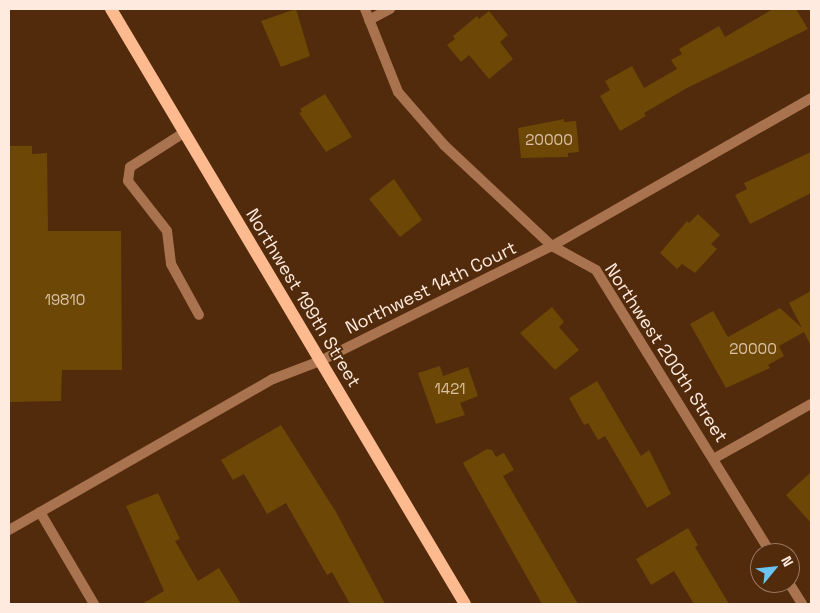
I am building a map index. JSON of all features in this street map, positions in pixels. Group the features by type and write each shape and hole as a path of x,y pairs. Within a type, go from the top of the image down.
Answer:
{"main road":[{"name":"Northwest 199th Street","path":"111,9 465,604"}],"street":[{"name":"Northwest 200th Street","path":"365,9 398,92 444,145 552,246 596,270 715,458 765,543"},
{"path":"370,20 390,9"},
{"name":"Northwest 14th Court","path":"9,530 273,379 320,361 552,246 811,98"},
{"path":"184,132 130,167 128,181 167,231 170,264 199,314"},
{"path":"715,458 811,404"},
{"path":"40,512 94,604"},
{"path":"795,593 802,604"}],"building":[{"path":"296,9 310,56 281,67 261,21"},
{"path":"773,9 796,9 808,29 687,88 644,113 646,116 620,131 600,96 610,90 605,81 632,66 644,88 677,69 671,60 682,54 679,49 719,26 725,37"},
{"path":"489,11 508,35 500,42 513,59 489,79 469,55 461,62 447,45 455,39 453,36 477,16 479,19"},
{"path":"325,94 352,137 326,152 299,113 302,112 300,109"},
{"path":"564,119 564,122 576,121 579,152 568,153 568,157 521,158 518,128"},
{"path":"9,146 32,146 32,154 47,153 48,231 121,231 122,370 62,370 61,401 9,402"},
{"path":"811,152 811,193 750,224 735,195 747,189 744,183"},
{"path":"394,179 422,220 400,237 369,199"},
{"path":"698,214 720,235 711,244 717,249 695,273 682,264 677,269 660,253 687,221 689,223"},
{"path":"811,291 811,346 804,332 779,346 784,356 768,365 770,368 726,388 690,324 713,311 728,337 780,308 802,328 789,303"},
{"path":"552,307 564,322 559,327 579,350 555,370 520,333"},
{"path":"440,366 443,376 468,367 478,396 460,403 465,415 436,424 418,373"},
{"path":"597,381 641,456 649,450 671,494 647,508 605,436 598,440 588,423 584,425 569,398"},
{"path":"281,425 336,512 385,604 350,604 332,572 327,575 286,503 267,514 244,474 233,480 221,460"},
{"path":"487,449 492,450 496,457 504,453 514,470 503,476 578,604 542,604 463,463"},
{"path":"811,472 811,523 786,495"},
{"path":"158,493 180,539 175,541 198,581 219,568 241,604 142,604 164,591 126,506"},
{"path":"688,528 698,545 695,547 729,604 694,604 674,571 651,585 636,559"}]}
